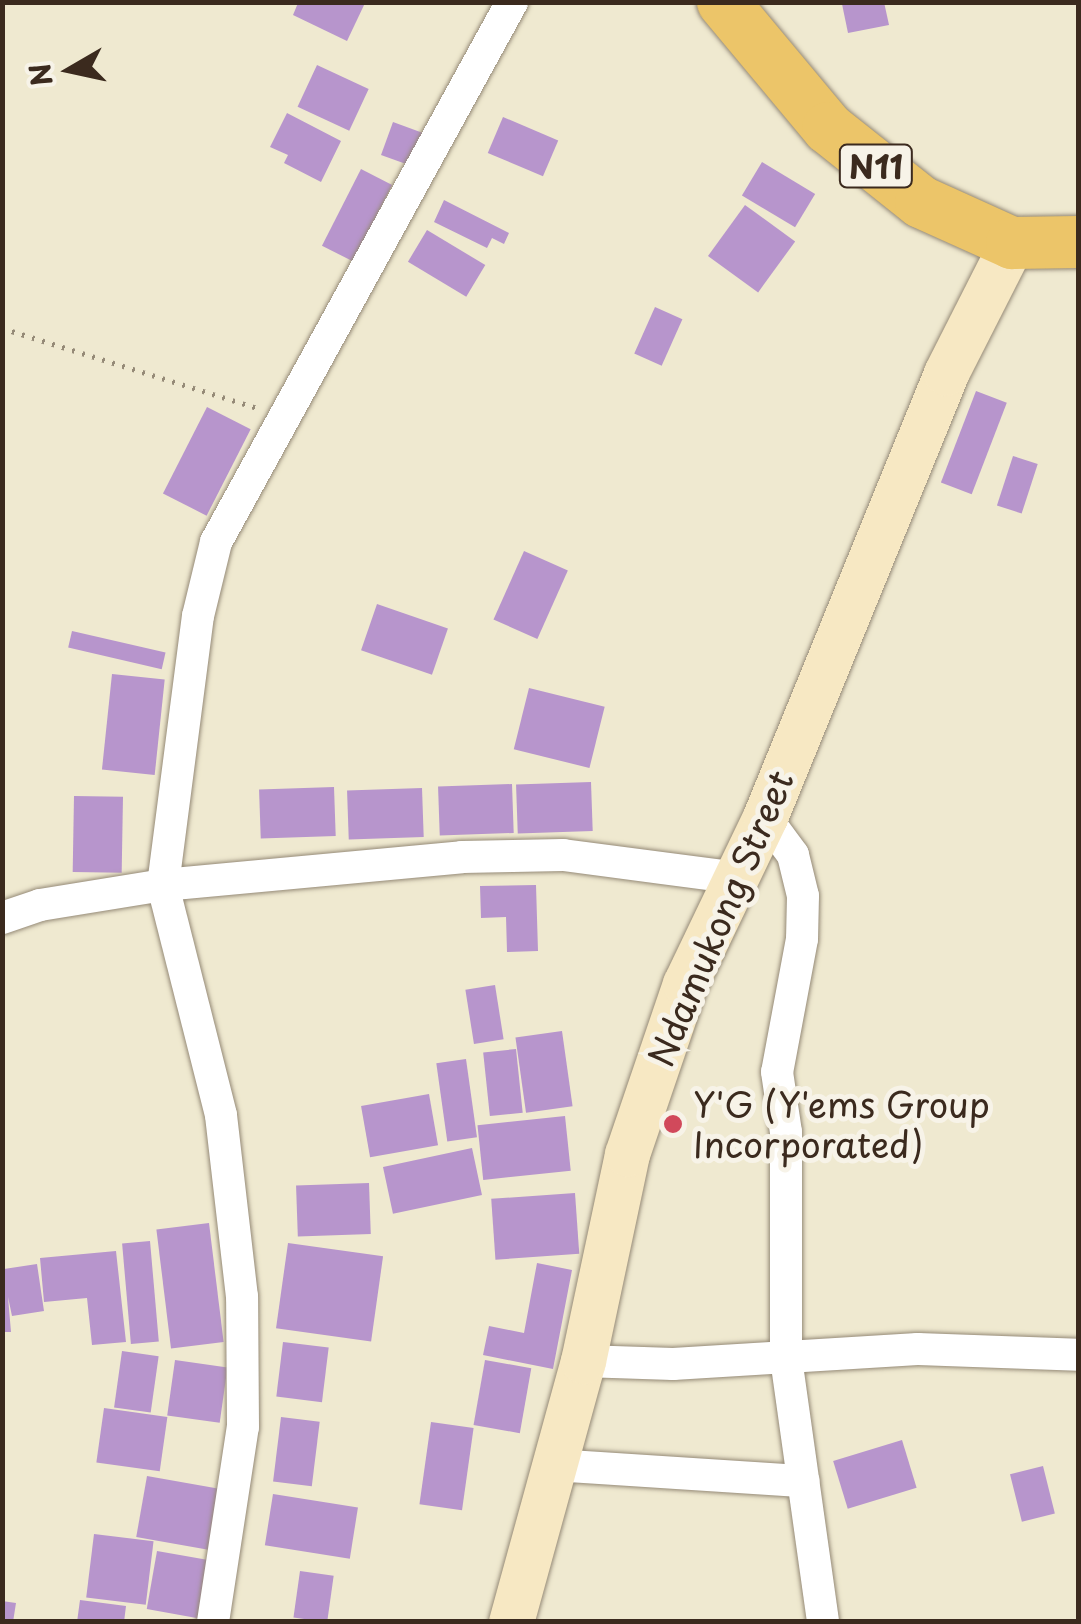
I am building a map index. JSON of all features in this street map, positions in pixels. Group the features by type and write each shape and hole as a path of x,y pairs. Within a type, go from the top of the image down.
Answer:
{"highway":[{"name":"N11","path":"723,2 828,128 921,202 1012,243 1078,242"}],"main road":[{"name":"Ndamukong Street","path":"511,1622 583,1361 627,1154 684,984 765,817 946,373 1012,243"}],"street":[{"path":"213,1622 244,1427 242,1297 221,1115 163,885 178,746 216,542 512,2"},
{"path":"765,817 792,855 802,896 802,940 777,1072 786,1132 786,1358 823,1622"},
{"path":"2,918 40,905 163,885 529,856 737,878"},
{"path":"583,1361 786,1358 918,1350 1078,1355"},
{"path":"554,1465 804,1482"}],"path":[{"path":"2,328 286,416"}],"building":[{"path":"884,2 889,25 848,33 842,4"},
{"path":"298,3 365,3 347,41 293,15"},
{"path":"317,65 369,89 349,131 298,107"},
{"path":"287,113 341,141 321,182 284,163 288,155 270,147"},
{"path":"503,117 558,140 543,176 488,153"},
{"path":"393,122 428,135 416,168 381,155"},
{"path":"762,162 815,194 795,227 742,195"},
{"path":"361,169 392,185 353,262 322,246"},
{"path":"444,200 509,233 504,244 492,238 487,248 434,222"},
{"path":"745,205 795,241 758,292 708,256"},
{"path":"427,230 485,265 466,297 408,262"},
{"path":"655,307 682,319 662,366 634,354"},
{"path":"976,391 1007,403 972,494 941,482"},
{"path":"207,407 251,429 207,516 163,493"},
{"path":"1013,456 1038,464 1022,513 997,505"},
{"path":"524,551 568,571 537,639 493,620"},
{"path":"377,604 448,628 432,675 361,650"},
{"path":"72,631 166,653 162,669 68,648"},
{"path":"112,674 165,680 155,775 102,769"},
{"path":"529,688 605,707 589,768 514,749"},
{"path":"591,782 593,831 518,834 516,785"},
{"path":"512,784 514,833 440,836 438,787"},
{"path":"334,787 336,836 261,839 259,790"},
{"path":"422,788 424,837 349,840 347,791"},
{"path":"74,796 123,797 122,873 73,872"},
{"path":"536,885 538,951 507,952 506,917 481,918 480,886"},
{"path":"495,985 504,1039 474,1044 465,990"},
{"path":"562,1031 573,1106 526,1113 515,1038"},
{"path":"516,1049 523,1113 490,1116 483,1052"},
{"path":"466,1059 477,1137 447,1141 436,1063"},
{"path":"429,1094 438,1145 370,1157 361,1106"},
{"path":"565,1116 571,1171 483,1180 477,1125"},
{"path":"472,1148 482,1195 393,1214 383,1167"},
{"path":"369,1183 371,1234 298,1237 296,1186"},
{"path":"575,1193 579,1254 495,1260 491,1199"},
{"path":"209,1223 224,1342 171,1349 156,1229"},
{"path":"150,1241 159,1342 131,1344 122,1243"},
{"path":"288,1243 383,1256 371,1342 276,1328"},
{"path":"116,1251 126,1342 92,1345 87,1298 44,1302 40,1258"},
{"path":"537,1263 572,1270 553,1369 483,1355 489,1326 524,1333"},
{"path":"37,1264 44,1311 12,1316 8,1297 11,1332 2,1332 4,1269"},
{"path":"283,1342 329,1348 322,1402 276,1397"},
{"path":"122,1351 159,1356 151,1413 114,1407"},
{"path":"175,1360 227,1367 220,1423 167,1415"},
{"path":"485,1360 531,1368 520,1433 474,1425"},
{"path":"104,1408 167,1417 160,1471 96,1462"},
{"path":"281,1417 320,1422 312,1486 273,1482"},
{"path":"431,1422 474,1428 462,1510 419,1504"},
{"path":"902,1440 917,1488 848,1509 833,1461"},
{"path":"1043,1466 1055,1514 1022,1522 1010,1474"},
{"path":"147,1476 222,1489 211,1550 136,1537"},
{"path":"273,1494 358,1507 350,1559 265,1545"},
{"path":"94,1534 154,1541 146,1605 86,1598"},
{"path":"157,1551 208,1560 198,1618 147,1609"},
{"path":"300,1571 334,1576 327,1622 293,1618"},
{"path":"80,1600 126,1606 124,1622 77,1622"},
{"path":"2,1601 16,1603 13,1622 2,1622"}],"place":[{"name":"Y'G (Y'ems Group Incorporated)","path":"673,1124"}]}
